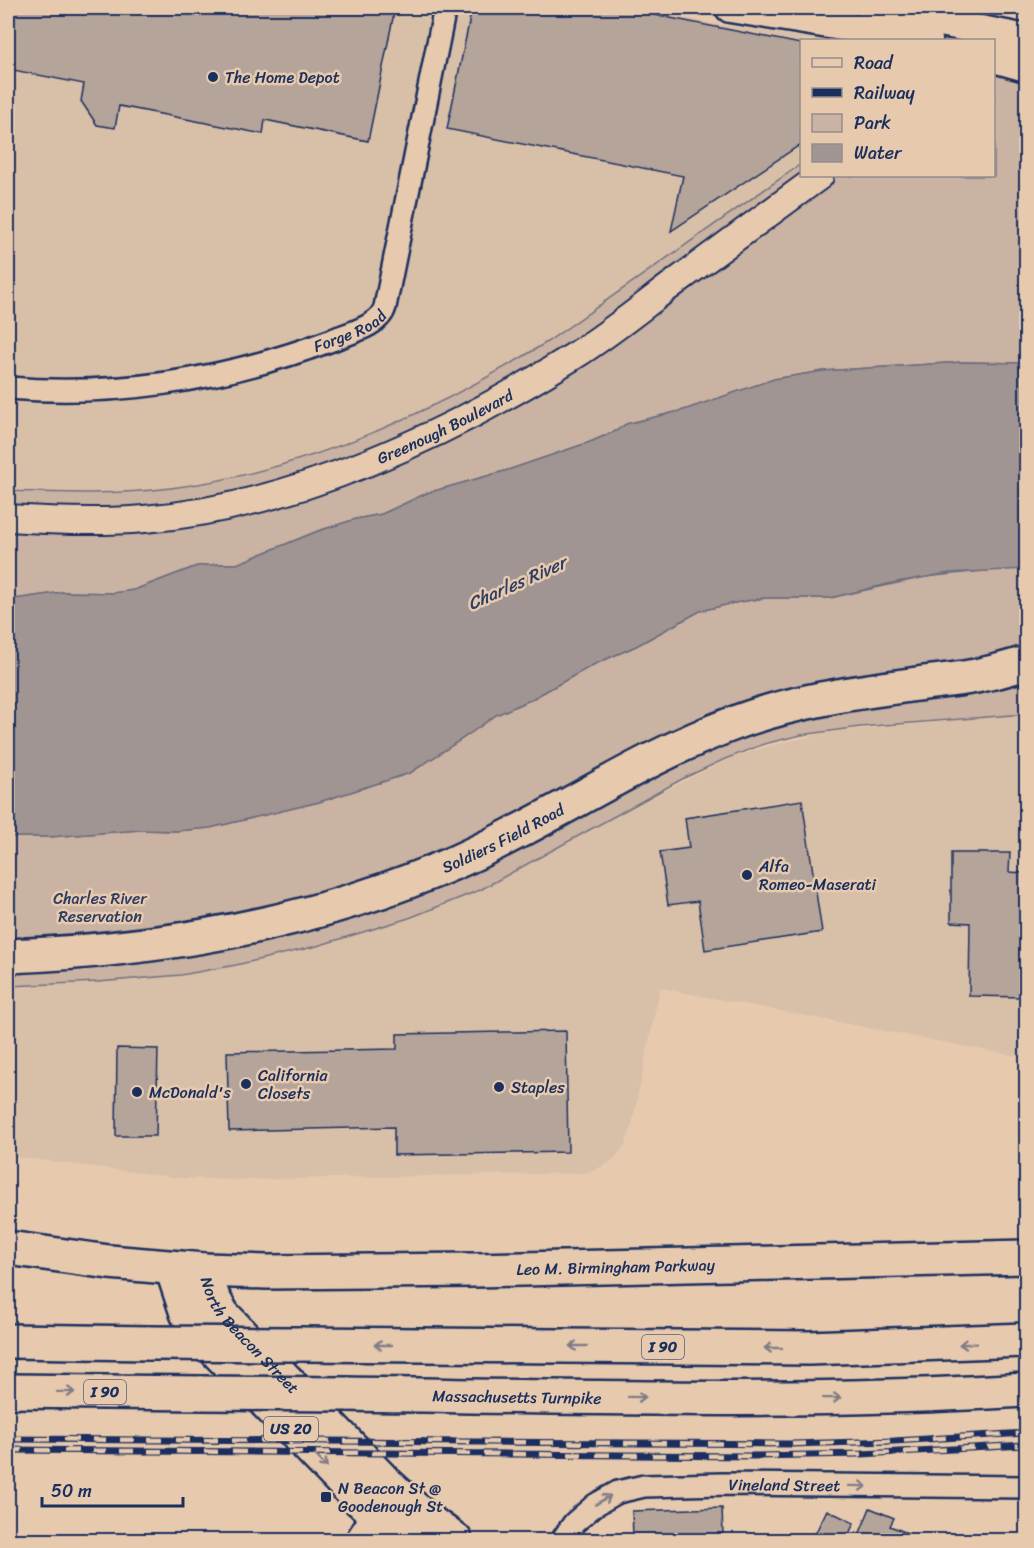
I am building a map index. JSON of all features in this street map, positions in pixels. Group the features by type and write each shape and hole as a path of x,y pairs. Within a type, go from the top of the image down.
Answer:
{"main road":[{"path":"730,8 922,39"},
{"path":"871,8 971,34 1026,39"},
{"path":"995,59 1026,67"},
{"name":"Soldiers Field Road","path":"8,956 160,944 251,928 303,915 396,886 458,861 556,813 679,746 734,723 779,709 836,696 983,675 1026,663"},
{"name":"Soldiers Field Road","path":"983,675 1026,676"},
{"name":"North Beacon Street","path":"8,1248 109,1262 204,1270 220,1311 382,1501 407,1540"},
{"name":"Leo M. Birmingham Parkway","path":"204,1270 267,1272 431,1270 1026,1257"},
{"name":"North Beacon Street","path":"172,1268 187,1313 202,1336 382,1501 426,1519 455,1540"},
{"name":"I 90","path":"8,1341 809,1348 1026,1340"},
{"name":"Massachusetts Turnpike","path":"8,1391 752,1398 904,1396 1026,1390"}],"street":[{"name":"Forge Road","path":"8,388 70,390 116,388 203,377 261,363 316,345 378,319 385,307 446,8"},
{"name":"Greenough Boulevard","path":"8,518 94,521 144,519 192,513 278,494 366,462 481,408 576,355 819,177"},
{"name":"Vineland Street","path":"562,1540 574,1523 588,1510 610,1495 634,1487 722,1484 1026,1487"},
{"path":"356,1540 382,1501"}],"shaded area":[{"path":"8,8 629,8 816,39 800,39 800,165 563,332 508,367 401,423 282,464 241,475 172,488 88,494 8,491"},
{"path":"1026,714 1026,1058 660,988 631,1129 624,1147 612,1161 593,1171 238,1180 179,1178 8,1156 8,984 607,819 733,757 769,746 829,732"}],"green space":[{"path":"995,74 1026,81 1026,363 963,362 823,371 774,379 684,410 626,424 590,442 508,470 427,493 382,514 356,519 318,531 237,564 197,566 134,590 113,593 63,592 8,600 8,491 110,493 151,490 221,480 271,468 319,453 414,415 504,368 547,342 800,165 800,177 995,177"},
{"name":"Charles River Reservation","path":"1001,569 1026,569 1026,714 860,727 801,735 764,744 684,778 480,890 409,918 317,946 181,975 8,986 8,837 49,837 140,830 176,831 210,828 319,802 410,773 496,715 530,700 593,665 636,646 700,611 764,598 830,598 925,577"}],"water":[{"name":"Charles River","path":"963,362 1026,363 1026,569 950,573 897,582 830,598 764,598 700,611 636,646 593,665 530,700 496,715 410,773 319,802 210,828 176,831 140,830 49,837 8,837 8,600 63,592 113,593 134,590 197,566 237,564 318,531 356,519 382,514 427,493 508,470 590,442 626,424 684,410 774,379 823,371"}],"building":[{"name":"The Home Depot","path":"8,8 395,8 368,141 265,120 263,134 119,106 115,128 97,125 81,101 84,84 8,69"},
{"path":"472,8 620,8 800,44 800,145 671,231 683,176 447,129"},
{"path":"802,800 822,932 705,950 698,901 668,905 660,852 689,848 685,818"},
{"path":"951,853 1010,853 1009,872 1026,873 1026,997 969,996 970,923 951,922"},
{"path":"566,1031 568,1152 394,1155 394,1127 229,1131 227,1052 397,1049 397,1034"},
{"name":"McDonald's","path":"117,1048 158,1049 156,1136 116,1136"},
{"path":"722,1508 723,1534 633,1537 632,1511"},
{"path":"870,1508 894,1518 890,1526 925,1540 857,1540"},
{"path":"827,1510 854,1523 846,1540 812,1540"}],"railway":[{"path":"8,1439 791,1444 894,1441 1026,1433"},
{"path":"8,1450 754,1456 862,1454 1026,1445"}],"place":[{"name":"The Home Depot","path":"213,77"},
{"name":"Alfa Romeo-Maserati","path":"747,875"},
{"name":"California Closets","path":"246,1084"},
{"name":"Staples","path":"499,1087"},
{"name":"McDonald's","path":"137,1092"},
{"name":"N Beacon St @ Goodenough St","path":"326,1497"}]}
